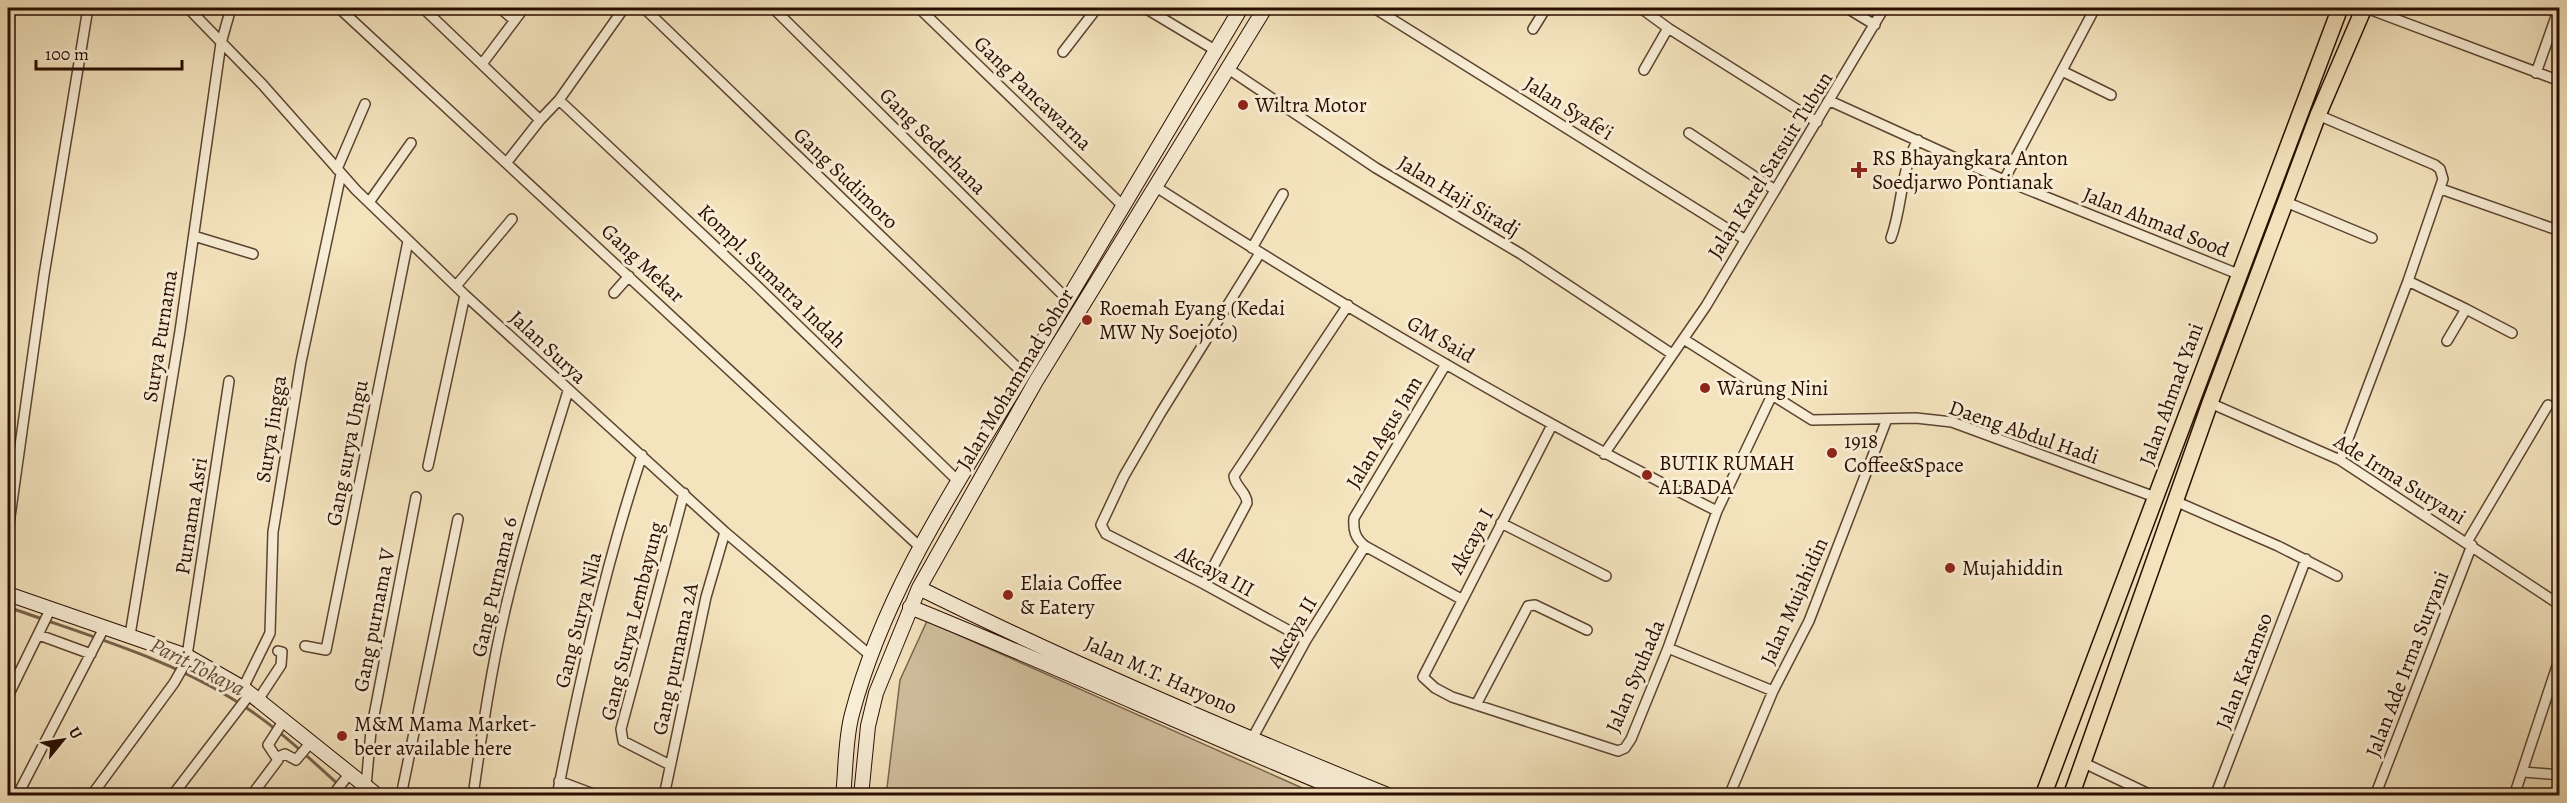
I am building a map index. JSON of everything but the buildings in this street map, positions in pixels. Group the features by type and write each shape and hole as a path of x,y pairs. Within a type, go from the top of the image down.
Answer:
{"main road":[{"name":"Jalan Ahmad Yani","path":"2043,795 2340,8"},
{"name":"Jalan Ahmad Yani","path":"2071,795 2210,403 2319,115 2365,8"},
{"path":"2268,195 2286,202"},
{"path":"2092,662 2115,671"}],"street":[{"path":"8,531 44,276 88,8"},
{"name":"Jalan Surya","path":"188,8 262,84 339,171 408,241 568,391 642,455 725,532 871,656"},
{"name":"Surya Purnama","path":"130,635 194,236 221,43 231,8"},
{"name":"Gang Mekar","path":"339,8 920,547"},
{"path":"423,8 540,120"},
{"path":"500,8 514,21"},
{"path":"482,64 524,8"},
{"path":"507,162 540,120 560,100 624,8"},
{"name":"Gang Sudimoro","path":"644,8 1024,374"},
{"name":"Gang Sederhana","path":"773,8 1068,300"},
{"name":"Gang Pancawarna","path":"919,8 1122,205"},
{"path":"1063,52 1097,8"},
{"path":"1145,8 1215,50"},
{"name":"Jalan Mohammad Sohor","path":"843,795 851,717 891,605 920,547 957,480 1024,374 1122,205 1241,8"},
{"name":"Jalan Mohammad Sohor","path":"861,795 868,726 876,693 919,588 1003,439 1265,8"},
{"name":"Jalan Syafe'i","path":"1374,8 1744,239"},
{"path":"1533,29 1546,8"},
{"path":"1847,8 1875,25"},
{"name":"Jalan Karel Satsuit Tubun","path":"1604,454 1672,354 1685,340 1884,8"},
{"path":"2004,180 2095,8"},
{"path":"2365,8 2559,81"},
{"path":"2536,73 2559,8"},
{"path":"1642,9 1668,28 1817,122"},
{"path":"1644,70 1668,28"},
{"name":"Jalan Haji Siradj","path":"1227,68 1376,168 1521,254 1672,354"},
{"path":"2062,71 2111,95"},
{"name":"Kompl. Sumatra Indah","path":"560,100 755,284 957,480"},
{"name":"Jalan Ahmad Sood","path":"1830,101 2004,180 2238,274"},
{"name":"Surya Jingga","path":"250,694 270,633 273,532 301,362 339,171 364,104"},
{"path":"2319,115 2434,165 2442,174 2441,189 2340,460"},
{"path":"1171,123 1189,131"},
{"path":"1689,133 1775,190"},
{"path":"1891,238 1897,222 1908,157 1918,140"},
{"path":"370,201 411,143"},
{"name":"GM Said","path":"1156,187 1256,251 1446,364 1604,454 1717,511"},
{"path":"2441,189 2559,231"},
{"path":"1256,251 1283,194"},
{"path":"2286,202 2372,238"},
{"path":"456,286 512,219"},
{"path":"194,236 253,254"},
{"name":"Gang surya Ungu","path":"305,646 326,650 408,241"},
{"name":"Akcaya III","path":"1256,251 1124,476 1101,525 1106,534 1306,640"},
{"path":"614,293 629,276"},
{"path":"2408,281 2512,333"},
{"path":"428,466 465,295"},
{"path":"1204,584 1247,504 1246,496 1235,483 1234,476 1348,305"},
{"path":"2447,341 2466,309"},
{"name":"Daeng Abdul Hadi","path":"1685,340 1812,420 1917,418 1952,422 2155,497"},
{"name":"Jalan Agus Jam","path":"1365,546 1354,532 1353,518 1446,364"},
{"name":"Purnama Asri","path":"186,659 229,381"},
{"name":"Gang Purnama 6","path":"473,795 485,707 505,608 526,526 568,391"},
{"name":"Jalan Syuhada","path":"1424,674 1427,682 1436,688 1476,705 1617,751 1624,748 1631,739 1668,648 1717,511 1772,395"},
{"name":"Ade Irma Suryani","path":"2210,403 2340,460 2559,605"},
{"name":"Jalan Ade Irma Suryani","path":"2375,795 2470,544 2548,405"},
{"name":"Jalan Mujahidin","path":"1729,795 1773,691 1809,621 1887,419"},
{"name":"Akcaya I","path":"1424,674 1552,425"},
{"path":"988,430 1003,439"},
{"name":"Gang Surya Nila","path":"557,795 616,539 642,455"},
{"name":"Gang Surya Lembayung","path":"670,765 623,741 621,729 684,493"},
{"name":"Gang purnama V","path":"366,786 371,731 416,497"},
{"path":"2175,501 2306,559 2337,576"},
{"path":"401,795 458,519"},
{"path":"1501,523 1606,576"},
{"name":"Gang purnama 2A","path":"664,795 706,597 725,532"},
{"path":"1365,546 1461,599"},
{"name":"Akcaya II","path":"1252,737 1306,640 1365,546"},
{"name":"Jalan Katamso","path":"2215,795 2306,559"},
{"name":"Jalan M.T. Haryono","path":"919,588 1002,637 1148,699 1252,737 1328,778 1390,795"},
{"path":"8,594 48,614 102,632 130,635 186,659 250,694 348,775 378,795"},
{"path":"1476,705 1528,606 1535,605 1587,630"},
{"path":"910,607 1002,637"},
{"path":"8,696 48,614"},
{"path":"17,795 102,632"},
{"path":"40,633 93,651"},
{"path":"1668,648 1773,691"},
{"path":"172,795 250,694 281,665 282,652 278,651"},
{"path":"2514,795 2524,772 2559,657"},
{"path":"91,795 174,683 186,659"},
{"path":"1148,699 1328,778 1354,795"},
{"path":"851,717 868,726"},
{"path":"278,757 268,747 284,720"},
{"path":"251,795 278,757 284,754 294,761 300,758 311,744"},
{"path":"2082,762 2153,795"},
{"path":"2524,772 2559,775"},
{"path":"334,792 348,775"},
{"path":"559,782 599,795"}],"shaded area":[{"path":"927,621 1318,795 886,796 900,680"}],"waterway":[{"name":"Parit Tokaya","path":"8,607 122,647 205,683 263,720 351,796"}],"place":[{"name":"Wiltra Motor","path":"1243,105"},
{"name":"RS Bhayangkara Anton Soedjarwo Pontianak","path":"1859,170"},
{"name":"Roemah Eyang (Kedai MW Ny Soejoto)","path":"1087,320"},
{"name":"Warung Nini","path":"1705,388"},
{"name":"1918 Coffee&Space","path":"1832,453"},
{"name":"BUTIK RUMAH ALBADA","path":"1647,475"},
{"name":"Mujahiddin","path":"1950,568"},
{"name":"Elaia Coffee & Eatery","path":"1008,595"},
{"name":"M&M Mama Market- beer available here","path":"342,736"}]}
